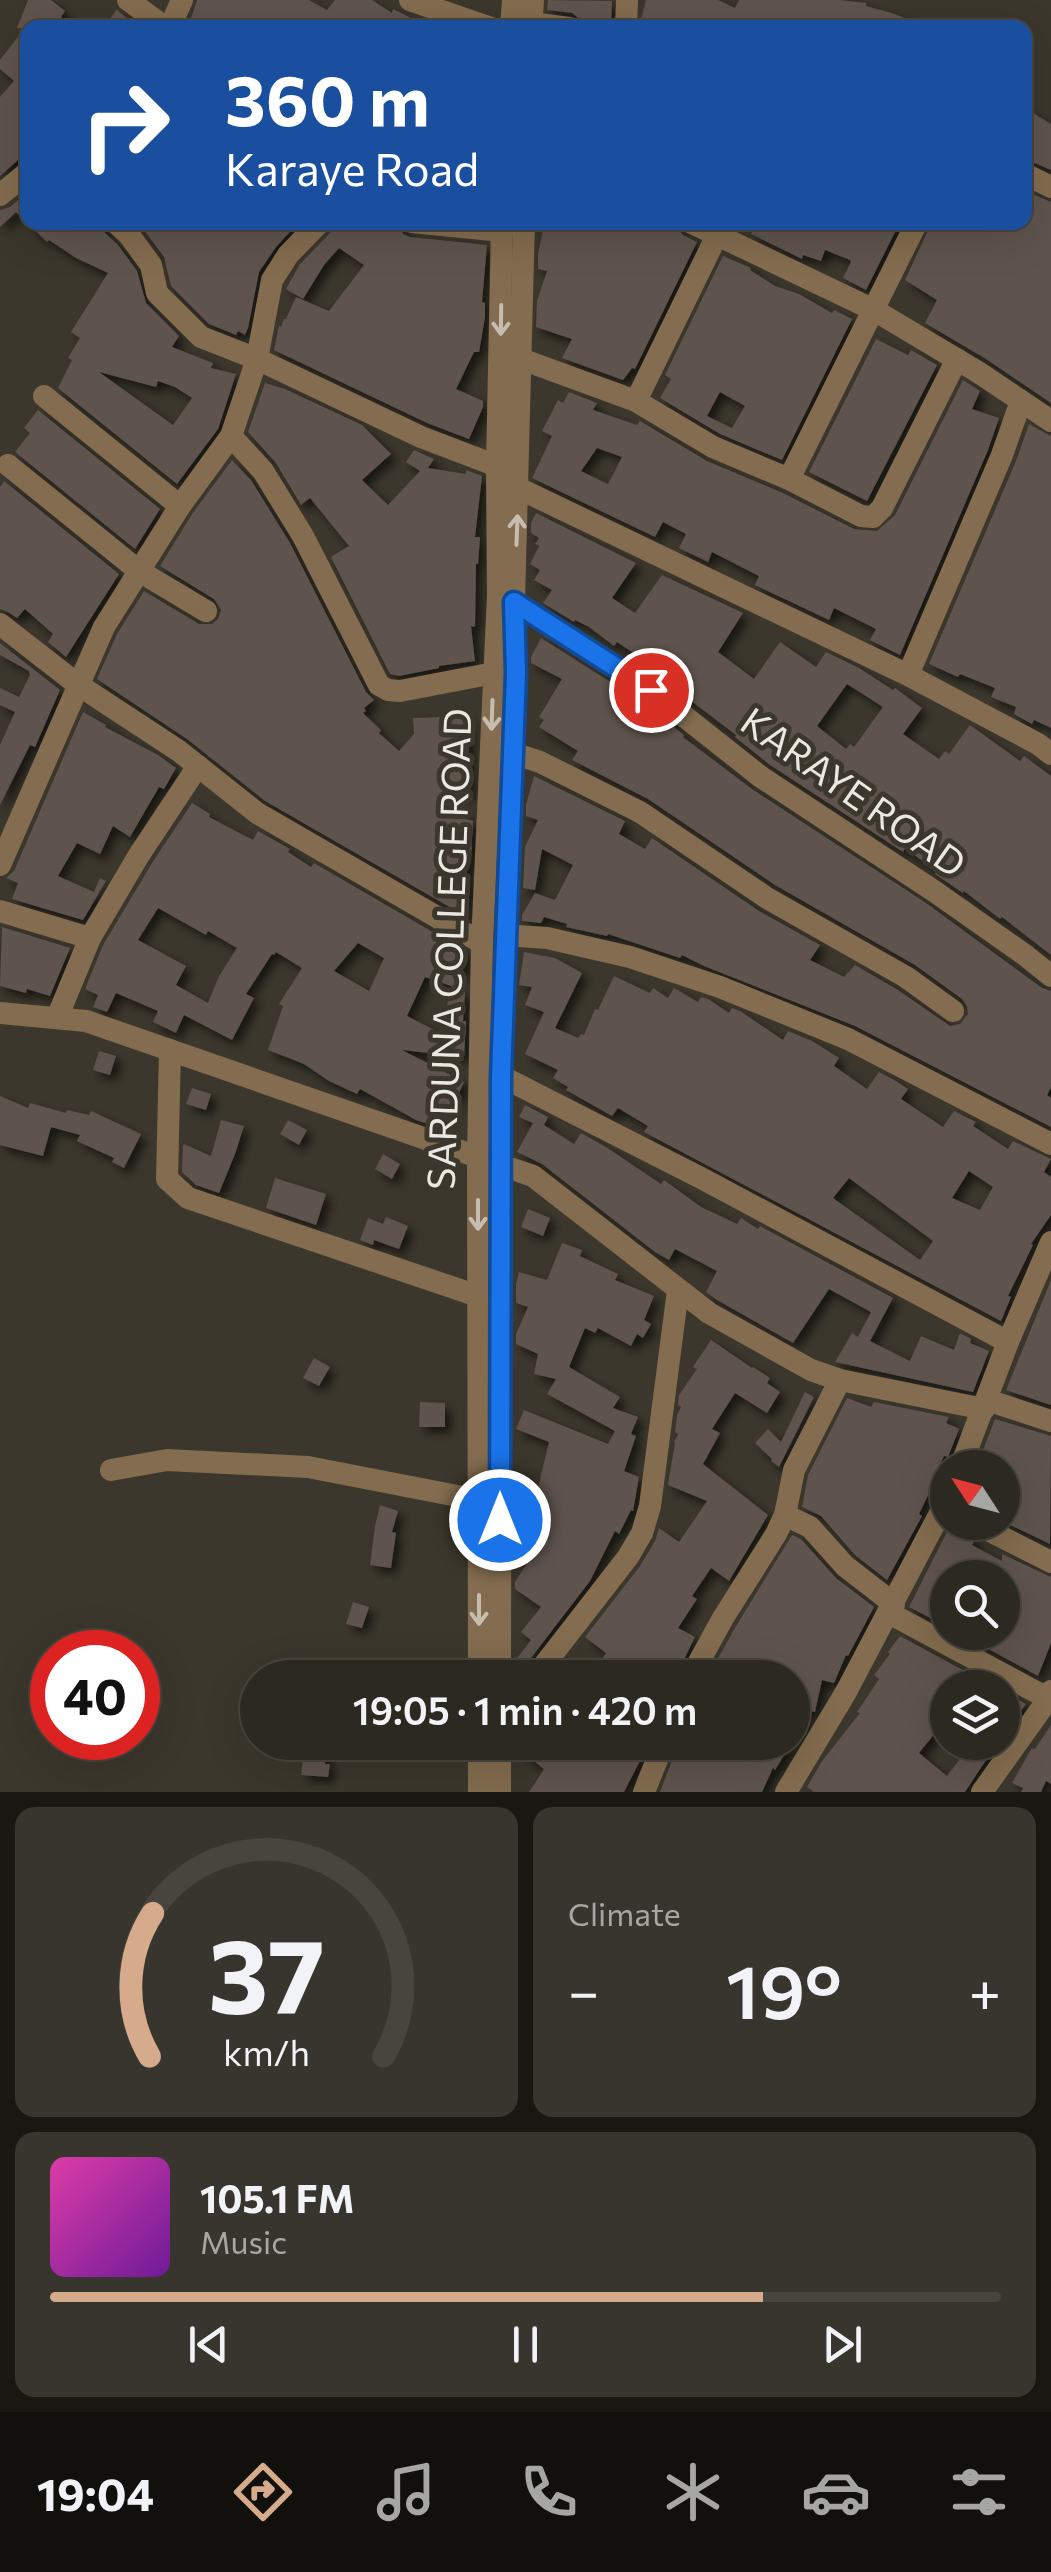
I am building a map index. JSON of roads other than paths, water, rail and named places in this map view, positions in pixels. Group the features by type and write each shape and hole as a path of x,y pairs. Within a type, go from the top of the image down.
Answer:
{"street":[{"path":"128,0 157,20"},
{"path":"410,0 468,20"},
{"path":"513,0 526,20"},
{"path":"0,196 20,179"},
{"path":"124,230 151,265 157,293 200,338 257,358 420,437 497,466"},
{"path":"0,866 9,819 104,627 180,506 231,436 257,358 272,280 288,254 312,230"},
{"name":"SARDUNA COLLEGE ROAD","path":"499,819 513,752 516,673 506,598 497,466 502,230"},
{"name":"SARDUNA COLLEGE ROAD","path":"479,1660 478,1156 499,819 494,673 518,488 524,230"},
{"path":"636,401 720,230"},
{"path":"722,230 874,310 1051,421"},
{"path":"788,479 913,230"},
{"path":"521,359 636,401 714,446 861,516 873,518 882,508 958,360"},
{"path":"44,396 180,506"},
{"path":"908,674 1002,455 1021,401"},
{"path":"231,436 264,471 303,536 379,684 400,691 494,673"},
{"path":"8,465 139,571 206,611"},
{"path":"518,488 908,674 1047,747"},
{"name":"KARAYE ROAD","path":"506,598 651,690 761,777 934,891 1051,976"},
{"path":"0,624 77,684 198,766 256,813 494,939 547,938 630,957 720,987 848,1039 1051,1144"},
{"path":"513,752 640,812 768,898 906,977 953,1011"},
{"path":"58,1018 90,938 139,854 198,766"},
{"path":"0,911 90,938"},
{"name":"SARDUNA COLLEGE ROAD","path":"494,939 501,1076 500,1660"},
{"path":"0,1012 86,1021 478,1156"},
{"path":"170,1050 167,1180 188,1198 478,1296"},
{"path":"501,1076 704,1179 1008,1342"},
{"path":"501,1165 532,1176 709,1313 811,1370 840,1380 985,1405 1051,1422"},
{"path":"967,1450 1051,1242"},
{"path":"548,1660 642,1533 650,1506 678,1290"},
{"path":"700,1660 776,1534 794,1470 840,1380"},
{"path":"111,1470 166,1460 308,1467 478,1500"},
{"path":"784,1515 810,1527 891,1609 1050,1696 982,1792"},
{"path":"786,1792 846,1692 930,1536"},
{"path":"1008,1540 1051,1562"},
{"path":"479,1760 480,1792"},
{"path":"500,1760 500,1792"},
{"path":"644,1792 657,1760"}]}
